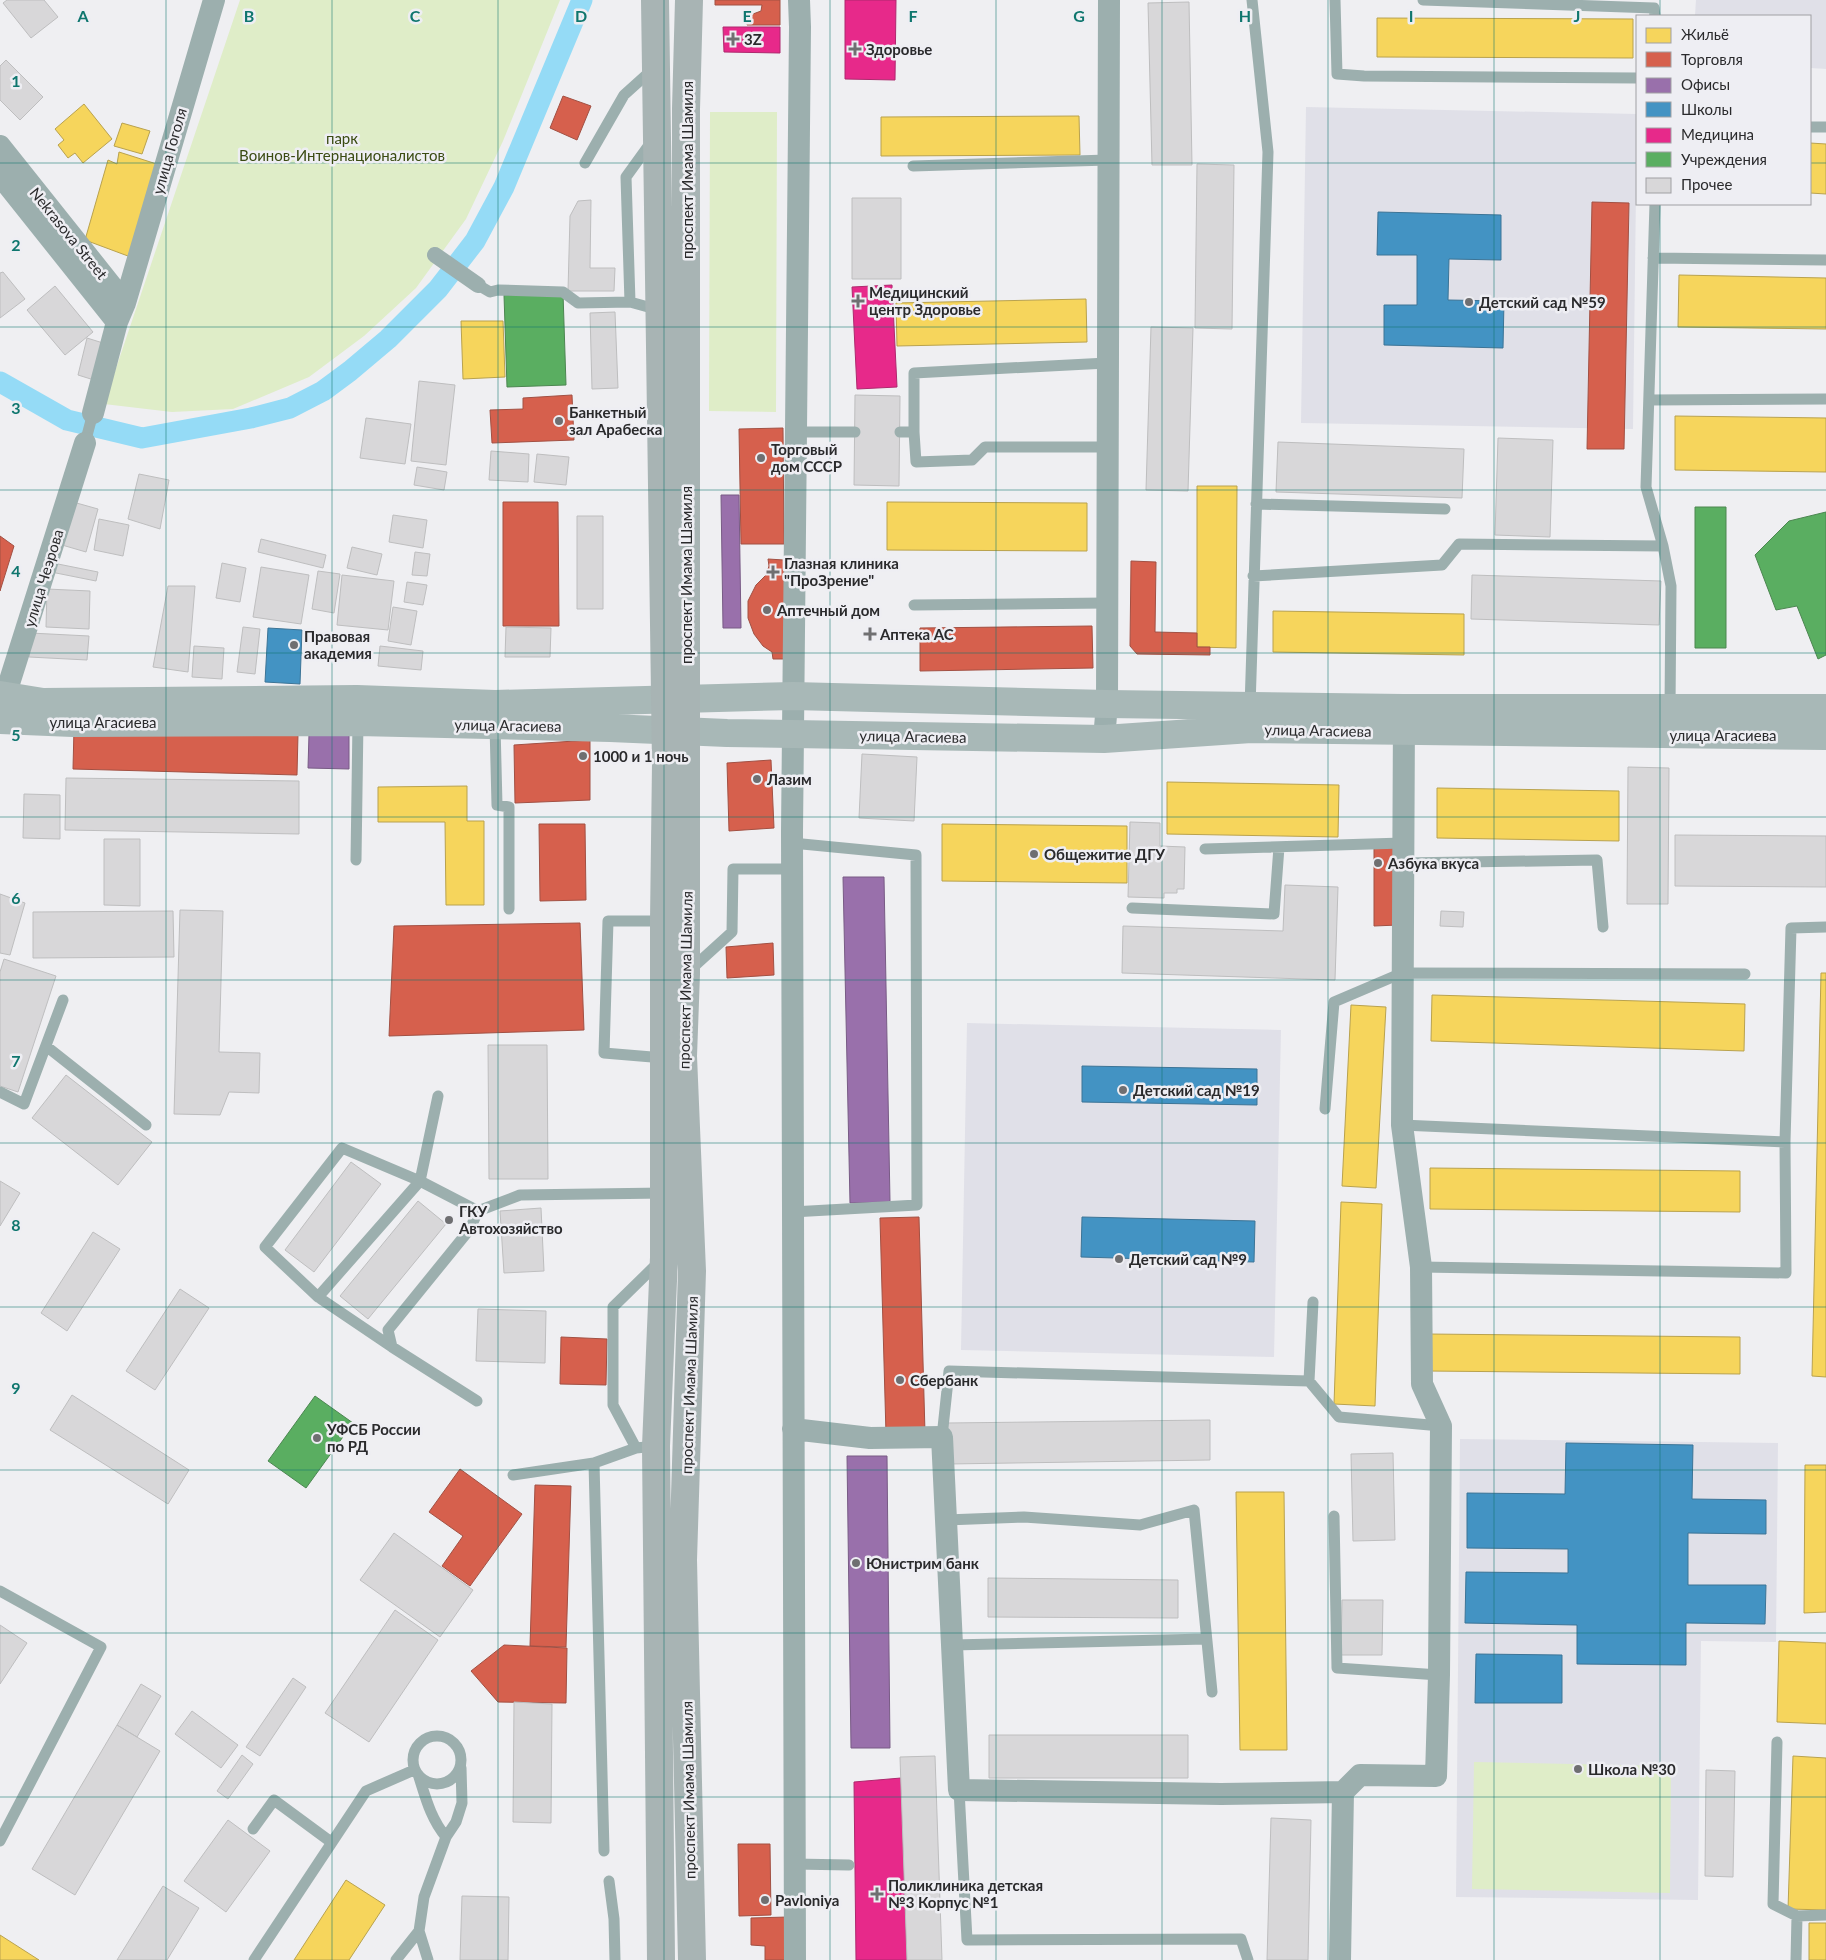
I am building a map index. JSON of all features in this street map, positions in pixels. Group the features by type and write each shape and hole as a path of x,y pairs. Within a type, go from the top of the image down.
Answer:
{"main road":[{"name":"проспект Имама Шамиля","path":"655,0 659,310 676,700"},
{"name":"проспект Имама Шамиля","path":"689,0 676,730 686,974 683,1056 692,1271 683,1560 692,1960"},
{"name":"улица Агасиева","path":"358,711 495,704 793,696 1107,704 1250,717 1669,721 1826,736"},
{"name":"улица Агасиева","path":"1,706 43,702 358,711 495,725 727,733 1104,739 1250,717"},
{"name":"улица Агасиева","path":"1669,721 1826,708"},
{"name":"проспект Имама Шамиля","path":"660,1960 646,1447 664,1257 664,921 676,730"}],"street":[{"name":"улица Гоголя","path":"121,312 214,0"},
{"path":"795,1960 792,843 799,0"},
{"path":"1104,739 1107,704 1109,0"},
{"name":"Nekrasova Street","path":"0,146 121,312"},
{"name":"Nekrasova Street","path":"0,175 121,312"},
{"path":"435,256 478,285"},
{"path":"93,413 121,312"},
{"name":"улица Чеэрова","path":"1,706 85,443"},
{"path":"1340,1960 1343,1792 1360,1775 1436,1776 1441,1426 1422,1384 1421,1267 1402,1125 1404,719"},
{"path":"793,1429 870,1438 942,1438 959,1790 1221,1794 1343,1792"}],"lane":[{"path":"1250,717 1268,152 1252,0"},
{"path":"1335,0 1336,74 1364,76 1636,78"},
{"path":"1423,0 1654,8 1655,15"},
{"path":"585,163 624,95 656,66"},
{"path":"1811,127 1826,127"},
{"path":"630,302 626,177 657,134"},
{"path":"913,166 1108,160"},
{"path":"1655,205 1646,487 1663,546 1671,586 1669,721"},
{"path":"1653,258 1826,260"},
{"path":"478,285 490,292 498,290 563,292 578,303 630,302 659,310"},
{"path":"1107,363 914,373 916,462 972,460 985,447 1107,447"},
{"path":"1649,400 1826,399"},
{"path":"85,443 93,413"},
{"path":"795,432 854,432"},
{"path":"900,432 914,432"},
{"path":"1256,504 1445,508"},
{"path":"1253,576 1442,565 1459,544 1663,546"},
{"path":"914,605 1106,603"},
{"path":"356,860 358,711"},
{"path":"495,725 497,805 510,806 509,909"},
{"path":"792,843 916,854 917,1205 792,1212"},
{"path":"1132,908 1274,914 1279,847"},
{"path":"1205,850 1279,847 1597,860 1604,927"},
{"path":"686,974 732,932 733,869 792,868"},
{"path":"664,921 608,922 604,1053 664,1058"},
{"path":"1421,1267 1786,1273 1785,1142 1791,928 1826,927"},
{"path":"1325,1109 1334,1002 1402,973 1745,974"},
{"path":"0,1092 24,1104 63,1000"},
{"path":"46,1046 146,1125"},
{"path":"318,1297 420,1182 438,1096"},
{"path":"1402,1125 1785,1142"},
{"path":"476,1401 318,1297 265,1248 342,1148 420,1182 478,1211"},
{"path":"392,1347 388,1330 470,1229 478,1211 520,1195 664,1193"},
{"path":"513,1475 594,1463 646,1447 613,1405 613,1307 664,1257"},
{"path":"1313,1302 1308,1381 1339,1417 1441,1426"},
{"path":"942,1438 949,1372 1308,1381"},
{"path":"594,1463 604,1851"},
{"path":"946,1520 1024,1517 1140,1525 1194,1510 1212,1692"},
{"path":"1334,1516 1337,1668 1438,1675"},
{"path":"0,1591 102,1647 0,1841"},
{"path":"952,1645 1206,1639"},
{"path":"428,1960 419,1931 424,1897 446,1837 456,1822 462,1803 462,1759 455,1744 440,1736 432,1736 418,1746 414,1753 417,1774 429,1809 436,1824 446,1837"},
{"path":"1777,1742 1773,1904 1797,1916 1826,1915"},
{"path":"417,1774 426,1782 434,1785 443,1784 457,1775 461,1768"},
{"path":"254,1960 366,1790 417,1774"},
{"path":"959,1790 967,1940 1241,1938 1248,1960"},
{"path":"253,1829 274,1800 331,1842"},
{"path":"794,1864 849,1865"},
{"path":"609,1881 614,1919 615,1960"},
{"path":"1796,1960 1797,1916"},
{"path":"396,1960 419,1931"}],"shaded area":[{"path":"1696,0 1826,0 1826,69 1811,68 1811,15 1695,15"},
{"name":"Детский сад №59","path":"1306,107 1636,114 1633,429 1301,423"},
{"path":"967,1023 1281,1030 1274,1357 961,1350"},
{"name":"Школа №30","path":"1460,1439 1778,1443 1776,1642 1701,1641 1698,1900 1456,1897"}],"green space":[{"name":"парк Воинов-Интернационалистов","path":"240,0 560,0 503,141 466,219 416,288 364,336 309,377 233,409 172,412 104,404"},
{"path":"710,112 777,112 776,412 709,411"},
{"path":"1474,1762 1671,1766 1670,1893 1472,1889"}],"building: Жильё":[{"path":"1377,18 1633,19 1633,58 1377,57"},
{"path":"84,104 112,139 83,163 75,153 68,158 58,145 64,140 55,129"},
{"path":"1079,116 1080,155 881,156 881,117"},
{"path":"122,123 150,131 142,154 114,146"},
{"path":"1811,143 1826,144 1826,194 1811,193"},
{"path":"119,152 163,166 136,259 85,240 108,160 117,164"},
{"path":"1679,275 1826,278 1826,329 1678,327"},
{"path":"1086,299 1087,342 897,346 896,303"},
{"path":"461,321 503,321 505,377 463,379"},
{"path":"1675,416 1826,418 1826,472 1675,470"},
{"path":"1197,486 1237,486 1236,648 1197,647"},
{"path":"887,502 1087,503 1087,551 887,550"},
{"path":"1273,611 1464,614 1464,655 1273,652"},
{"path":"1167,782 1339,785 1338,837 1167,834"},
{"path":"467,786 467,821 484,821 484,905 446,905 445,822 378,822 378,787"},
{"path":"1437,788 1619,791 1619,841 1437,838"},
{"name":"Общежитие ДГУ","path":"942,824 1127,826 1127,883 942,881"},
{"path":"1821,973 1826,973 1826,1377 1812,1376"},
{"path":"1432,995 1745,1004 1744,1051 1431,1041"},
{"path":"1351,1005 1386,1007 1376,1188 1342,1186"},
{"path":"1430,1168 1740,1171 1740,1212 1430,1209"},
{"path":"1341,1202 1382,1204 1375,1406 1334,1404"},
{"path":"1427,1334 1740,1337 1740,1374 1427,1371"},
{"path":"1805,1465 1826,1465 1826,1612 1804,1613"},
{"path":"1236,1492 1284,1492 1287,1750 1240,1750"},
{"path":"1779,1641 1826,1643 1826,1724 1777,1722"},
{"path":"1793,1756 1826,1758 1826,1910 1788,1909"},
{"path":"346,1880 385,1905 349,1960 294,1960"},
{"path":"1809,1923 1826,1923 1826,1960 1809,1960"},
{"path":"0,1935 39,1960 0,1960"}],"building: Торговля":[{"path":"715,0 780,0 780,25 747,25 748,19 753,14 761,11 762,5 715,5"},
{"path":"563,96 591,106 577,140 550,128"},
{"path":"1592,202 1629,203 1624,449 1587,449"},
{"path":"572,395 574,440 492,443 490,410 523,409 523,398"},
{"name":"Торговый дом СССР","path":"783,428 784,544 741,544 739,429"},
{"path":"503,502 558,502 559,626 503,626"},
{"path":"0,536 14,546 0,591"},
{"name":"Аптечный дом","path":"768,559 784,560 787,659 773,659 772,652 763,646 754,634 748,618 748,601 756,585 766,575 769,566"},
{"path":"1131,561 1156,562 1155,632 1197,633 1197,647 1210,647 1210,655 1137,654 1130,646"},
{"path":"1092,626 1093,668 920,671 920,628"},
{"path":"74,728 298,734 297,775 73,769"},
{"path":"590,740 590,800 515,803 514,745"},
{"path":"771,760 774,828 729,831 727,763"},
{"path":"539,824 585,824 586,900 540,901"},
{"path":"1374,847 1394,848 1398,925 1374,926"},
{"path":"580,923 584,1030 389,1036 394,926"},
{"path":"773,943 774,975 727,978 726,947"},
{"path":"919,1217 925,1433 886,1434 880,1218"},
{"path":"561,1337 607,1339 606,1385 560,1384"},
{"path":"460,1469 522,1514 470,1586 442,1566 463,1536 429,1512"},
{"path":"535,1485 571,1486 566,1647 530,1646"},
{"path":"504,1645 567,1648 566,1703 498,1702 471,1671"},
{"path":"738,1844 770,1844 771,1915 739,1916"},
{"path":"788,1917 789,1960 765,1960 765,1946 751,1945 751,1918"}],"building: Офисы":[{"path":"721,495 739,495 741,628 723,628"},
{"path":"309,734 349,734 349,769 308,768"},
{"path":"843,877 884,877 890,1202 850,1203"},
{"path":"847,1456 887,1456 890,1748 851,1748"}],"building: Школы":[{"path":"1378,212 1501,215 1501,260 1449,259 1448,300 1504,301 1503,348 1384,345 1384,305 1417,305 1417,255 1377,255"},
{"path":"268,628 302,630 300,684 265,682"},
{"path":"1082,1066 1257,1069 1257,1105 1082,1102"},
{"path":"1082,1217 1255,1221 1254,1262 1081,1257"},
{"path":"1566,1443 1693,1445 1692,1499 1766,1500 1766,1534 1688,1533 1688,1585 1766,1585 1765,1624 1686,1623 1686,1665 1577,1664 1577,1625 1465,1623 1466,1572 1568,1573 1568,1549 1467,1548 1467,1493 1565,1494"},
{"path":"1476,1654 1562,1655 1562,1703 1475,1703"}],"building: Медицина":[{"path":"845,0 896,0 895,80 845,79"},
{"path":"723,27 780,27 780,53 724,52"},
{"path":"892,285 897,387 857,389 852,287"},
{"path":"901,1778 907,1960 856,1960 854,1782"}],"building: Учреждения":[{"path":"563,293 566,385 507,387 504,295"},
{"path":"1695,507 1726,507 1726,648 1695,648"},
{"path":"1826,512 1826,655 1818,659 1797,606 1776,610 1755,555 1789,521"},
{"path":"315,1396 353,1423 306,1488 268,1461"}],"building: Прочее":[{"path":"7,0 44,0 58,17 31,38 3,3"},
{"path":"1189,2 1192,165 1152,165 1148,3"},
{"path":"6,60 43,97 20,120 0,100 0,66"},
{"path":"1197,164 1234,165 1232,329 1195,328"},
{"path":"852,198 901,198 901,279 852,279"},
{"path":"591,200 590,268 615,268 614,291 568,291 570,216 578,201"},
{"path":"3,272 25,299 0,318 0,273"},
{"path":"55,286 93,332 65,355 27,310"},
{"path":"615,312 618,388 592,389 590,313"},
{"path":"1151,327 1193,328 1188,491 1146,490"},
{"path":"87,338 103,343 94,380 78,375"},
{"path":"419,381 455,385 446,465 411,461"},
{"path":"855,395 900,396 899,486 854,485"},
{"path":"366,418 411,424 405,464 360,458"},
{"path":"1498,438 1553,440 1550,537 1495,535"},
{"path":"1278,442 1464,449 1462,498 1276,492"},
{"path":"491,451 529,454 528,482 489,480"},
{"path":"537,454 569,457 566,485 534,482"},
{"path":"417,467 447,472 444,490 414,485"},
{"path":"139,474 169,480 160,529 128,519"},
{"path":"73,502 98,509 86,552 62,545"},
{"path":"393,515 427,520 423,548 389,542"},
{"path":"577,516 603,516 603,609 577,609"},
{"path":"99,519 129,525 123,556 94,550"},
{"path":"261,539 326,555 323,568 258,552"},
{"path":"352,547 382,554 377,575 347,568"},
{"path":"415,552 430,554 427,576 412,575"},
{"path":"53,563 98,572 96,581 51,572"},
{"path":"222,563 246,568 240,602 216,598"},
{"path":"261,567 309,575 301,624 253,617"},
{"path":"318,571 340,574 334,613 312,609"},
{"path":"342,575 394,581 388,630 337,625"},
{"path":"1472,575 1661,581 1659,625 1471,619"},
{"path":"407,582 427,585 423,605 404,602"},
{"path":"168,586 195,586 188,672 153,667"},
{"path":"47,589 90,591 89,629 46,627"},
{"path":"393,607 417,611 411,645 388,641"},
{"path":"243,627 260,629 255,674 237,672"},
{"path":"506,627 551,628 550,657 505,657"},
{"path":"30,633 89,636 87,660 29,657"},
{"path":"194,646 224,648 222,679 192,677"},
{"path":"380,646 423,651 421,670 378,666"},
{"path":"862,754 917,757 914,821 859,818"},
{"path":"1628,767 1669,768 1668,904 1627,904"},
{"path":"66,778 299,781 299,834 65,830"},
{"path":"24,794 60,795 60,839 23,838"},
{"path":"1130,822 1160,823 1160,846 1185,847 1184,889 1177,889 1177,893 1164,893 1164,898 1128,897"},
{"path":"1675,835 1826,836 1826,887 1675,886"},
{"path":"104,839 140,839 140,906 104,905"},
{"path":"1285,885 1338,887 1335,980 1122,973 1123,926 1283,931"},
{"path":"0,894 25,903 10,955 0,953"},
{"path":"180,910 223,911 219,1052 260,1053 259,1093 229,1092 220,1115 174,1114"},
{"path":"173,911 174,957 33,958 33,912"},
{"path":"1441,911 1464,912 1463,927 1440,926"},
{"path":"4,959 56,976 18,1092 0,1086 0,972"},
{"path":"488,1045 547,1045 548,1179 489,1179"},
{"path":"66,1075 152,1142 118,1185 32,1118"},
{"path":"351,1162 381,1184 314,1272 285,1250"},
{"path":"0,1181 20,1193 0,1226"},
{"path":"418,1201 446,1224 368,1319 340,1296"},
{"path":"541,1208 544,1271 504,1273 500,1211"},
{"path":"93,1232 120,1249 67,1331 41,1313"},
{"path":"180,1289 209,1308 155,1390 126,1371"},
{"path":"478,1309 546,1311 545,1363 476,1361"},
{"path":"72,1395 189,1470 168,1504 50,1430"},
{"path":"1210,1420 1210,1460 948,1464 947,1423"},
{"path":"1393,1453 1395,1540 1353,1541 1351,1454"},
{"path":"394,1533 473,1590 440,1637 360,1580"},
{"path":"988,1578 1178,1580 1178,1618 988,1617"},
{"path":"1342,1600 1383,1600 1382,1655 1341,1655"},
{"path":"395,1610 438,1640 369,1742 325,1713"},
{"path":"0,1625 27,1643 0,1684"},
{"path":"293,1678 306,1687 260,1756 246,1747"},
{"path":"141,1684 161,1696 137,1737 117,1725"},
{"path":"514,1702 552,1704 551,1823 513,1822"},
{"path":"192,1711 238,1745 221,1768 175,1734"},
{"path":"117,1725 160,1751 75,1895 32,1869"},
{"path":"989,1735 1188,1735 1188,1778 989,1778"},
{"path":"242,1755 253,1764 228,1799 217,1791"},
{"path":"935,1756 942,1960 907,1960 900,1757"},
{"path":"1706,1770 1735,1771 1733,1877 1705,1876"},
{"path":"1271,1818 1311,1820 1308,1960 1267,1960"},
{"path":"228,1820 270,1851 226,1912 184,1881"},
{"path":"163,1886 199,1908 167,1960 117,1960"},
{"path":"462,1896 509,1897 508,1960 460,1960"}],"waterway":[{"path":"0,382 67,420 142,438 251,418 290,408 323,391 388,339 438,289 475,241 504,187 582,0"}],"place":[{"name":"3Z","path":"733,39"},
{"name":"Здоровье","path":"855,49"},
{"name":"Медицинский центр Здоровье","path":"858,301"},
{"name":"Детский сад №59","path":"1469,302"},
{"name":"Банкетный зал Арабеска","path":"559,421"},
{"name":"Торговый дом СССР","path":"761,458"},
{"name":"Глазная клиника \"ПроЗрение\"","path":"773,572"},
{"name":"Аптечный дом","path":"767,610"},
{"name":"Аптека АС","path":"870,634"},
{"name":"Правовая академия","path":"294,645"},
{"name":"1000 и 1 ночь","path":"583,756"},
{"name":"Лазим","path":"757,779"},
{"name":"Общежитие ДГУ","path":"1034,854"},
{"name":"Азбука вкуса","path":"1378,863"},
{"name":"Детский сад №19","path":"1123,1090"},
{"name":"ГКУ Автохозяйство","path":"449,1220"},
{"name":"Детский сад №9","path":"1119,1259"},
{"name":"Сбербанк","path":"900,1380"},
{"name":"УФСБ России по РД","path":"317,1438"},
{"name":"Юнистрим банк","path":"856,1563"},
{"name":"Школа №30","path":"1578,1769"},
{"name":"Поликлиника детская №3 Корпус №1","path":"877,1894"},
{"name":"Pavloniya","path":"765,1900"}]}
